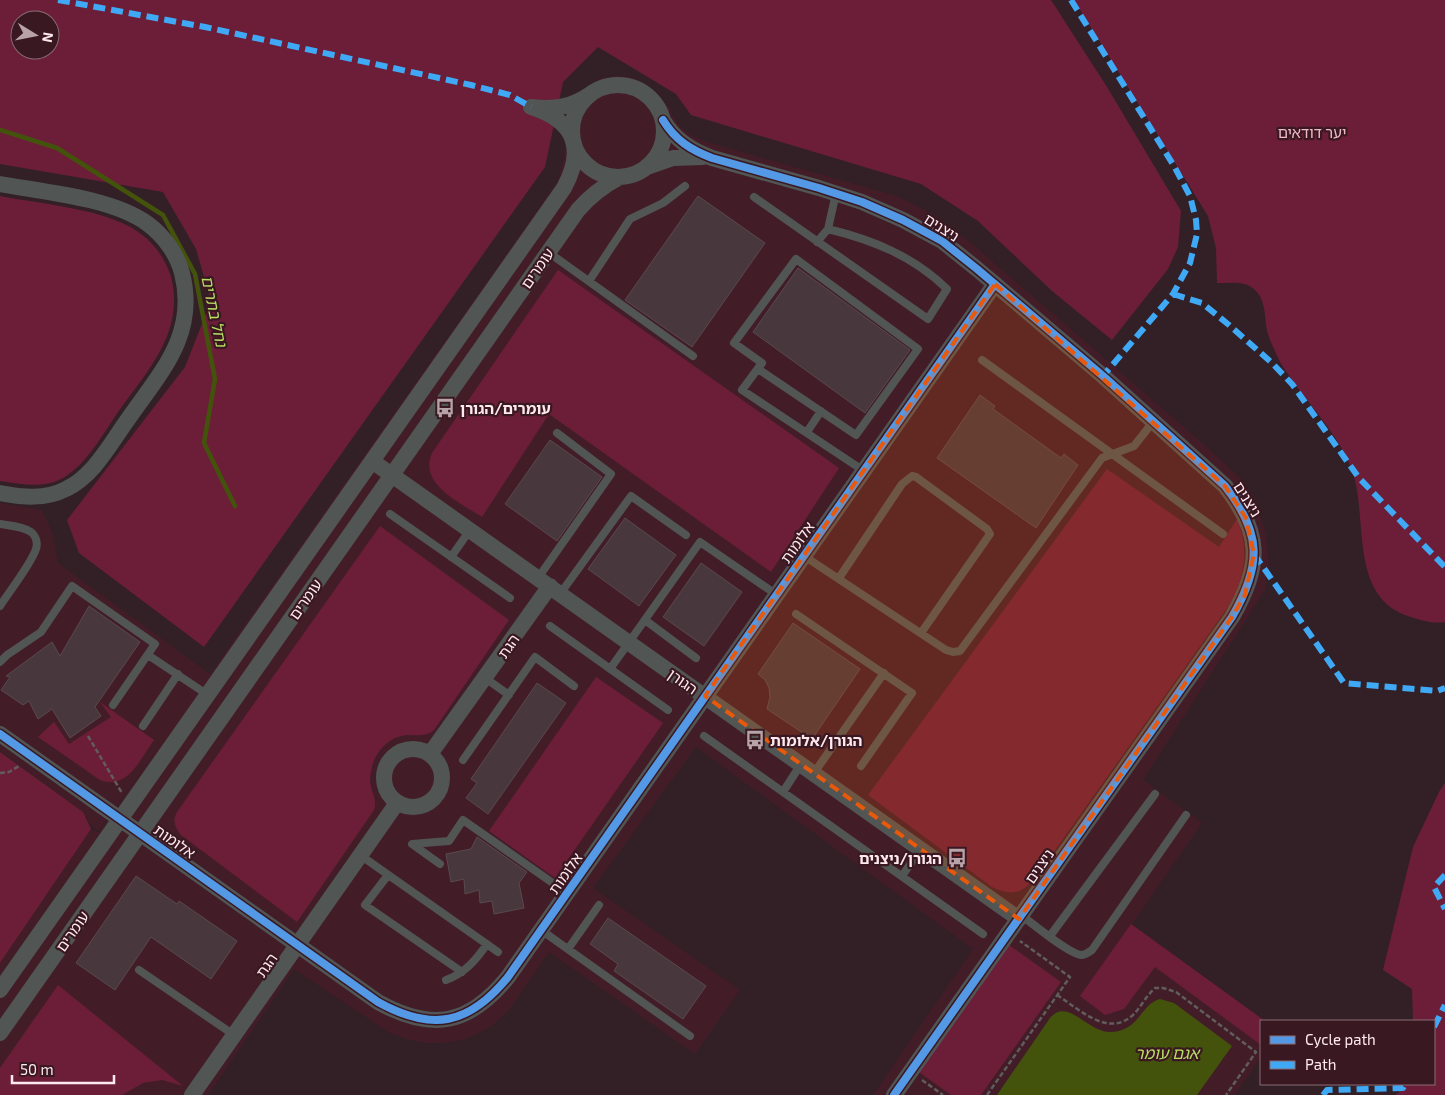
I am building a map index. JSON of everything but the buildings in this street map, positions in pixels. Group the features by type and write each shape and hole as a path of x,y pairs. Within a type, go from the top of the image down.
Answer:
{"street":[{"path":"617,85 635,88 650,98 656,104 663,120 663,139 657,156 645,168 620,177 594,169 581,157 569,130 560,121 549,114 531,107 567,106 580,101 600,89 617,85"},
{"path":"574,141 576,114 592,93"},
{"name":"ניצנים","path":"663,120 668,129 680,141 692,149 712,158 836,193 883,210 923,230 960,254 1103,376 1225,486 1237,501 1252,535 1254,554 1252,574 1245,595 1232,617 894,1095"},
{"name":"עומרים","path":"0,990 564,188 574,162 574,141"},
{"name":"ניצנים","path":"645,168 664,160 681,157 712,158"},
{"name":"עומרים","path":"0,1033 548,252 589,196 600,187 620,177"},
{"path":"0,184 96,202 125,210 149,224 167,243 180,265 186,289 186,314 180,340 166,364 102,456 86,475 67,489 56,494 28,497 0,493"},
{"name":"אלומות","path":"0,734 384,1005 397,1012 416,1018 434,1020 452,1018 468,1013 483,1004 508,977 995,284"},
{"name":"הגורן","path":"372,461 807,769 1020,917"},
{"name":"הגת","path":"430,754 549,586"},
{"path":"406,749 418,749 430,754 437,761 442,771 442,783 438,794 430,802 419,806 408,807 397,803 389,795 384,784 384,773 388,762 396,754 406,749"},
{"name":"הגת","path":"192,1095 397,803"}],"lane":[{"path":"589,282 630,219 663,203 685,186"},
{"path":"817,242 828,229 836,193"},
{"path":"754,197 928,320 947,289 935,278 923,268 894,251 862,238 828,229"},
{"path":"548,252 693,356"},
{"path":"758,369 856,435 918,349 796,258 734,343 762,363 742,390 864,471"},
{"path":"982,360 1224,534"},
{"path":"807,432 821,411"},
{"path":"804,556 946,650 953,652 960,650 1102,458 1134,446 1153,422"},
{"path":"549,586 611,474 557,433"},
{"path":"839,578 902,484 912,476 916,478 987,529 990,534 921,634"},
{"path":"549,586 631,496 686,535"},
{"path":"390,514 510,598"},
{"path":"0,524 19,527 31,532 37,544 34,554 0,606"},
{"path":"452,557 470,530"},
{"path":"610,669 700,542 777,595"},
{"path":"0,662 22,644 41,632 72,586 155,644 113,705"},
{"path":"796,614 912,693 861,766"},
{"path":"645,620 696,658"},
{"path":"550,626 668,710"},
{"path":"148,655 208,695"},
{"path":"463,760 535,657 574,686"},
{"path":"783,792 807,769 884,673"},
{"path":"143,726 178,674"},
{"path":"485,678 509,695"},
{"path":"704,736 983,934"},
{"path":"1050,936 1155,794"},
{"path":"1020,917 1077,954 1087,954 1092,950 1186,815"},
{"path":"440,864 412,844 448,841 463,820 568,893"},
{"path":"902,876 921,849"},
{"path":"360,855 498,952"},
{"path":"388,875 365,905 462,972"},
{"path":"568,949 599,905"},
{"path":"541,930 690,1036"},
{"path":"446,980 462,972 474,961 487,944"},
{"path":"139,970 234,1035"}],"path":[{"path":"88,736 130,806"},
{"path":"0,773 9,772 34,759"},
{"path":"987,1095 1070,977 1009,932"},
{"path":"1057,996 1097,1021 1106,1024 1118,1024 1134,1014 1148,995 1156,988 1176,992 1256,1052 1226,1095"},
{"path":"910,1072 941,1095"}],"highlighted area":[{"path":"995,284 1225,486 1246,518 1254,554 1245,595 1232,617 1019,919 705,696"}],"shaded area":[{"path":"631,77 644,83 657,93 669,108 679,126 690,135 707,142 897,196 934,215 970,242 1209,449 1239,477 1254,498 1266,534 1269,563 1265,590 1143,780 1202,823 1132,924 1264,1020 1260,1020 1260,1058 1235,1095 873,1095 973,949 696,747 593,888 740,990 695,1054 549,952 509,1010 495,1023 479,1033 462,1040 444,1043 425,1043 406,1039 388,1032 294,969 208,1095 0,1095 0,963 91,829 98,833 170,731 98,831 89,823 83,812 0,751 0,503 42,510 52,532 58,563 210,674 558,181 565,149 564,129 568,107 588,87 601,78"}],"green space":[{"path":"0,0 1051,0 1107,87 1181,211 1178,247 1168,269 1112,340 1052,291 978,221 921,184 691,115 676,94 598,47 563,82 545,167 204,647 79,553 67,520 185,367 211,301 196,249 163,192 0,164"},
{"name":"יער דודאים","path":"1074,0 1445,0 1445,622 1431,622 1408,616 1389,606 1377,592 1369,574 1364,554 1353,473 1342,448 1280,362 1268,334 1264,306 1260,295 1248,285 1217,283 1216,248 1208,216"},
{"path":"0,196 93,213 128,226 146,238 155,248 171,277 174,297 173,315 168,333 152,365 87,457 72,472 48,484 32,485 0,481"},
{"path":"558,270 839,468 771,572 549,414 482,517 453,499 436,483 431,474 429,464 432,453"},
{"path":"1107,469 1219,547 1237,519 1241,530 1244,553 1242,575 1228,607 1036,877 1026,887 1017,892 1006,892 992,887 868,795"},
{"path":"380,526 509,620 434,730 424,735 396,737 378,753 373,763 370,778 375,801 374,810 297,922 181,835 174,821 177,812"},
{"path":"596,677 663,723 555,878 489,831"},
{"path":"100,702 154,740 132,771 118,781 100,780 38,737 54,722 69,744 111,717"},
{"path":"0,752 83,812 91,829 0,963"},
{"path":"1445,783 1445,1095 1396,1095 1404,1085 1435,1085 1435,1020 1413,1020 1412,989 1383,970 1413,847"},
{"path":"1131,924 1264,1020 1260,1020 1260,1044 1155,967 1124,1009 1105,1015 1080,996"},
{"path":"1009,945 1061,982 981,1095 951,1095 919,1072"},
{"path":"58,985 183,1086 162,1080 143,1083 122,1095 0,1095 0,1068"}],"water":[{"name":"אגם עומר","path":"1160,999 1174,1003 1232,1046 1197,1095 997,1095 1050,1018 1057,1013 1064,1011 1071,1013 1101,1030 1109,1032 1119,1031 1127,1028 1148,1006"}],"waterway":[{"name":"נחל בתרים","path":"0,130 57,148 163,215 195,274 215,379 204,443 235,506"}],"marked path":[{"path":"58,0 205,27 471,85 510,95 531,107"},
{"path":"1071,0 1174,166 1190,196 1196,220 1197,234 1190,263 1173,294 1103,376"},
{"path":"1173,294 1202,303 1272,363 1292,384 1359,478 1445,567"},
{"path":"1254,554 1344,683 1437,691 1445,688"},
{"path":"1445,875 1434,887 1445,909"},
{"path":"1435,1025 1445,1005"},
{"path":"1323,1095 1327,1090 1403,1088 1404,1085"}],"cycle path":[{"path":"663,120 678,139 704,155 862,202 903,220 942,241 1103,376 1225,486 1246,519 1251,534 1254,550 1253,565 1249,581 1232,617 894,1095"},
{"path":"0,734 378,1002 397,1012 416,1018 449,1019 464,1014 479,1005 508,977 995,284"}],"place":[{"name":"עומרים/הגורן","path":"445,408"},
{"name":"הגורן/אלומות","path":"755,740"},
{"name":"הגורן/ניצנים","path":"957,858"}]}
